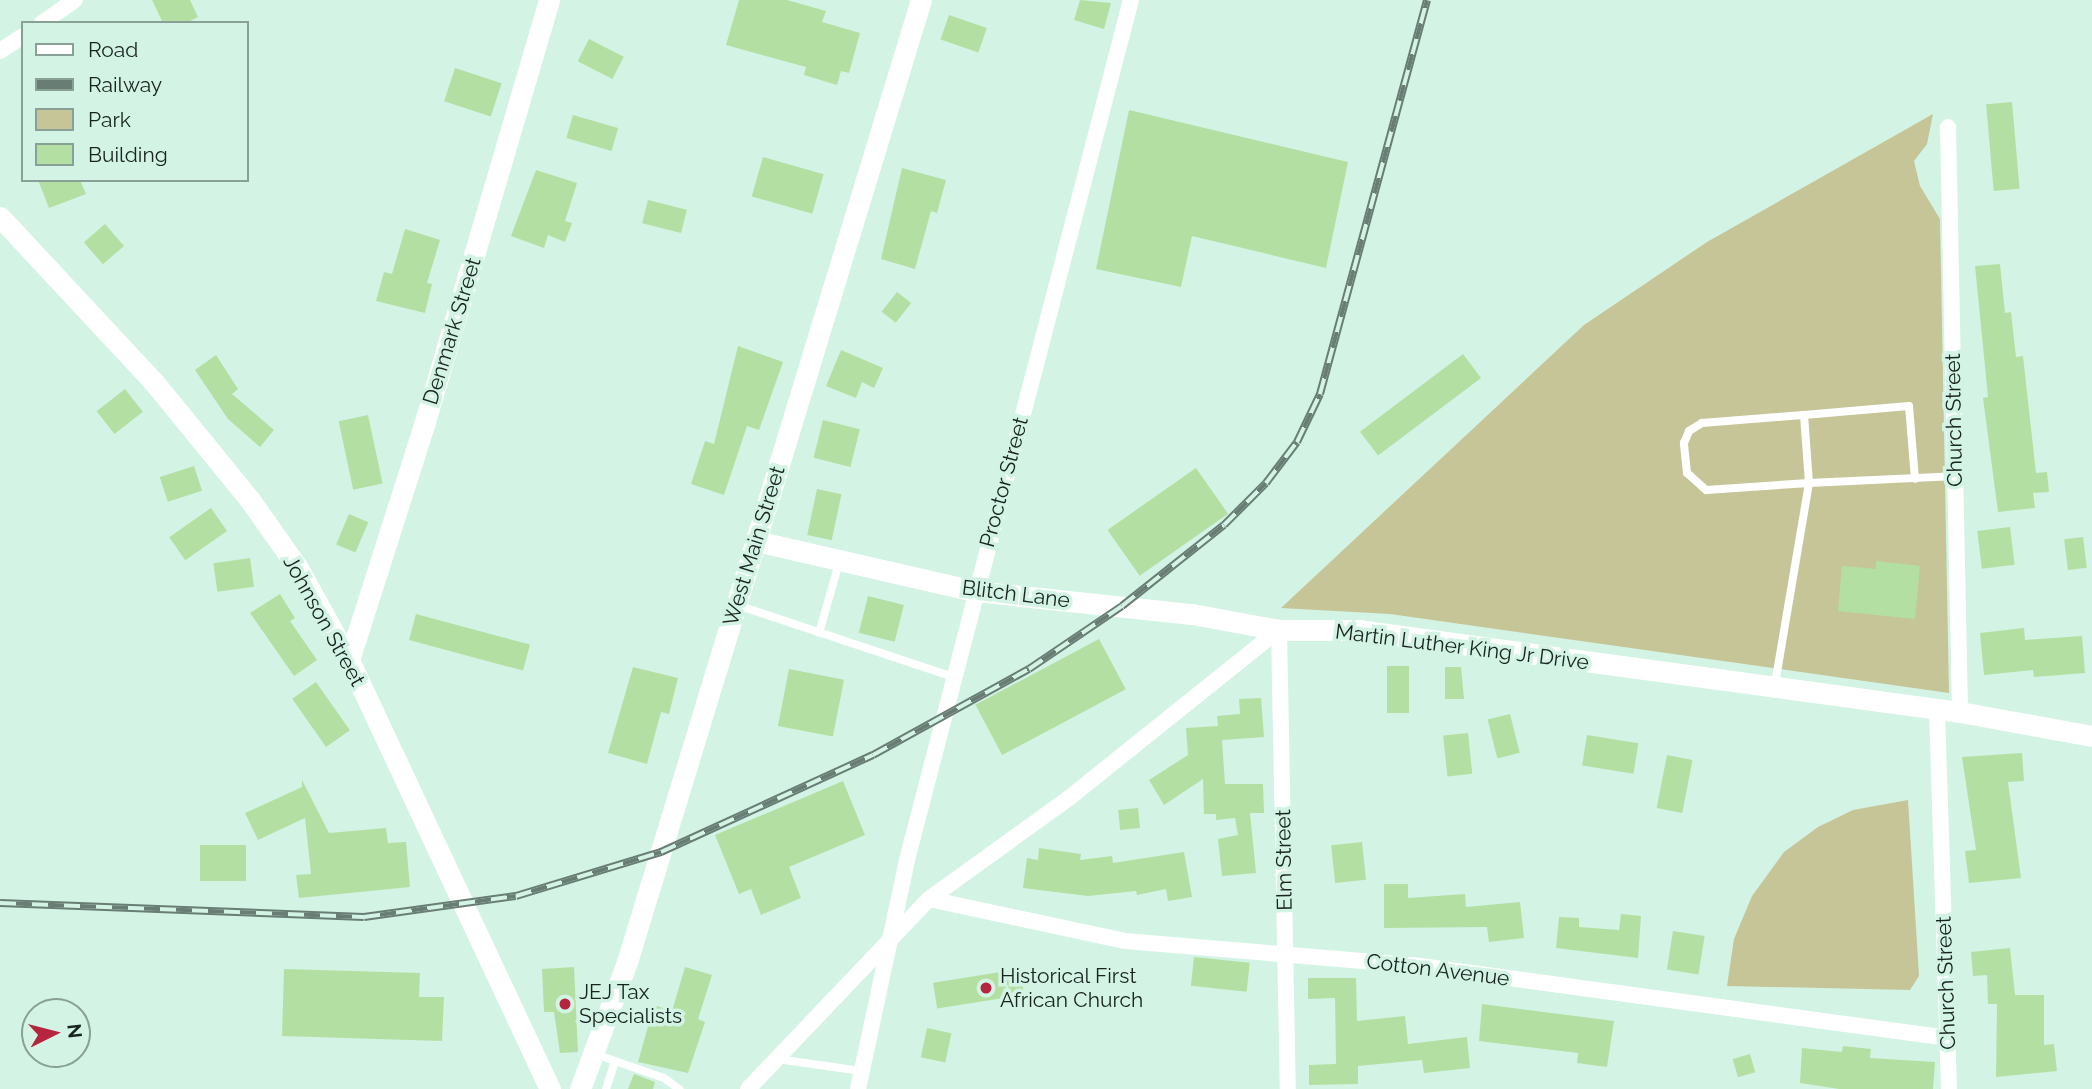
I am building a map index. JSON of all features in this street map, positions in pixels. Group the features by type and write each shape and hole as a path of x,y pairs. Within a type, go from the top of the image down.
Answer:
{"street":[{"path":"45,21 75,0"},
{"name":"Denmark Street","path":"349,660 424,425 549,0"},
{"name":"West Main Street","path":"582,1088 627,962 920,0"},
{"name":"Proctor Street","path":"858,1089 889,940 953,677 1131,0"},
{"path":"0,51 21,37"},
{"name":"Church Street","path":"1948,127 1960,712"},
{"name":"Johnson Street","path":"0,217 153,381 250,500 298,568 349,660 550,1089"},
{"name":"Blitch Lane","path":"756,541 975,591 1192,614 1279,630"},
{"path":"748,1089 774,1058 929,899 1069,798 1279,630"},
{"name":"Martin Luther King Jr Drive","path":"1279,630 1358,630 1960,712 2092,736"},
{"name":"Elm Street","path":"1279,630 1288,1089"},
{"name":"Church Street","path":"1937,709 1949,1089"},
{"name":"Cotton Avenue","path":"929,899 1125,941 1413,965 1948,1038"}],"lane":[{"path":"1915,479 1909,406 1702,423 1689,431 1684,443 1687,473 1706,490 1809,483 1915,479 1955,476"},
{"path":"1775,687 1809,483 1804,415"},
{"path":"819,633 840,561"},
{"path":"737,605 953,677"},
{"path":"593,1053 664,1078 679,1089"},
{"path":"774,1058 861,1071"},
{"path":"606,1089 615,1061"}],"green space":[{"path":"1933,114 1927,144 1914,161 1920,186 1940,219 1949,693 1390,614 1281,608 1584,325 1707,242"},
{"path":"1908,800 1919,976 1910,990 1727,986 1734,939 1752,896 1784,852 1818,827 1853,810"}],"building":[{"path":"152,0 190,0 198,17 190,21 162,21"},
{"path":"739,0 787,0 826,11 822,22 860,33 849,73 841,71 837,85 804,75 806,67 726,45"},
{"path":"1080,0 1111,3 1104,29 1074,20"},
{"path":"949,15 987,28 978,53 941,40"},
{"path":"589,39 624,57 612,79 578,61"},
{"path":"455,68 502,83 491,116 444,101"},
{"path":"2012,102 2020,189 1994,191 1986,104"},
{"path":"1129,110 1348,162 1326,268 1192,236 1181,287 1096,269"},
{"path":"573,115 618,128 612,151 566,138"},
{"path":"763,157 824,174 812,214 752,196"},
{"path":"902,168 946,180 937,213 931,211 915,269 881,259"},
{"path":"536,170 577,183 565,221 572,223 565,242 548,235 544,248 511,236"},
{"path":"39,182 81,182 86,194 49,208"},
{"path":"648,200 687,210 681,233 642,223"},
{"path":"105,224 124,246 103,264 84,242"},
{"path":"405,229 440,240 427,283 432,284 425,313 376,301 384,272 392,274"},
{"path":"2000,264 2005,313 2011,312 2016,357 2023,356 2036,473 2047,472 2049,492 2033,493 2035,508 1998,512 1983,398 1988,397 1975,266"},
{"path":"897,292 911,303 896,323 882,312"},
{"path":"738,346 783,362 759,430 747,426 724,495 691,484 705,441 714,444"},
{"path":"841,350 883,368 874,388 862,382 856,398 826,386"},
{"path":"1463,354 1481,378 1378,456 1360,432"},
{"path":"216,355 238,389 232,394 274,430 260,447 228,419 195,370"},
{"path":"125,389 143,412 114,434 97,411"},
{"path":"368,415 383,483 353,490 339,421"},
{"path":"823,420 860,429 850,467 814,458"},
{"path":"194,466 202,491 168,502 160,477"},
{"path":"1196,468 1228,514 1140,576 1108,530"},
{"path":"817,489 841,494 832,540 807,535"},
{"path":"211,508 227,531 185,560 169,537"},
{"path":"349,514 368,522 355,553 336,544"},
{"path":"2010,527 2015,565 1982,569 1977,531"},
{"path":"2083,537 2087,568 2068,570 2064,539"},
{"path":"250,558 254,587 217,592 213,563"},
{"path":"1876,561 1920,566 1915,619 1838,611 1842,566 1876,569"},
{"path":"280,594 295,618 290,621 317,660 294,676 250,613"},
{"path":"868,596 904,605 895,642 859,633"},
{"path":"416,614 530,645 523,671 409,640"},
{"path":"2024,628 2025,640 2082,636 2085,673 2034,677 2033,670 1984,675 1980,633"},
{"path":"1099,639 1126,689 1002,755 975,705"},
{"path":"1387,666 1409,666 1409,713 1387,713"},
{"path":"633,667 678,678 669,714 661,712 647,764 608,753"},
{"path":"1445,667 1461,667 1464,699 1445,699"},
{"path":"789,669 844,680 833,737 778,726"},
{"path":"316,682 350,730 326,747 292,699"},
{"path":"1261,698 1264,737 1222,740 1225,784 1263,784 1264,813 1250,813 1256,873 1222,876 1218,839 1238,835 1235,818 1216,820 1216,814 1204,814 1203,779 1164,805 1149,780 1188,755 1186,728 1218,726 1217,716 1240,714 1239,699"},
{"path":"1510,714 1520,753 1497,758 1488,720"},
{"path":"1468,733 1472,774 1447,776 1443,736"},
{"path":"1587,735 1638,743 1634,774 1582,766"},
{"path":"2022,753 2024,781 2008,782 2021,878 1969,883 1965,851 1976,850 1962,757"},
{"path":"1667,755 1693,760 1682,813 1657,808"},
{"path":"302,780 329,833 386,828 388,843 406,842 410,887 299,898 296,875 311,874 305,818 258,840 245,813 302,787"},
{"path":"843,781 865,835 789,867 801,898 761,915 751,889 739,894 715,835"},
{"path":"1138,808 1140,828 1120,830 1118,810"},
{"path":"1362,842 1366,880 1335,883 1331,845"},
{"path":"200,845 246,845 246,881 200,881"},
{"path":"1039,848 1081,854 1080,860 1112,856 1113,863 1184,852 1192,897 1168,901 1166,889 1137,895 1136,891 1088,896 1023,888 1027,858 1038,860"},
{"path":"1384,884 1408,884 1408,898 1465,894 1466,907 1520,902 1524,938 1489,942 1487,927 1384,928"},
{"path":"1621,914 1641,916 1638,958 1556,948 1559,917 1579,918 1579,927 1619,930"},
{"path":"1673,931 1705,936 1699,975 1667,970"},
{"path":"2010,948 2015,995 2044,995 2044,1045 2054,1044 2057,1071 1996,1077 1997,1004 1988,1004 1987,975 1973,976 1971,952"},
{"path":"1194,957 1250,963 1247,992 1191,986"},
{"path":"574,967 578,1052 560,1053 554,1012 544,1012 542,969"},
{"path":"685,967 712,975 698,1019 705,1022 688,1073 638,1062 654,1005 672,1011"},
{"path":"284,969 420,973 419,997 444,997 442,1041 282,1036"},
{"path":"1020,969 1024,995 937,1008 933,983"},
{"path":"1308,978 1356,978 1357,1021 1405,1016 1408,1044 1467,1037 1470,1068 1424,1073 1422,1060 1358,1066 1358,1084 1309,1085 1309,1065 1336,1064 1335,998 1308,999"},
{"path":"1482,1004 1614,1021 1607,1067 1577,1063 1578,1053 1479,1041"},
{"path":"927,1028 951,1033 945,1063 921,1057"},
{"path":"1843,1046 1871,1049 1870,1058 1935,1062 1933,1089 1839,1089 1800,1083 1802,1048 1842,1052"},
{"path":"1750,1054 1755,1072 1738,1077 1733,1059"},
{"path":"634,1074 655,1082 653,1089 628,1089"}],"railway":[{"path":"0,903 364,917 516,896 661,852 873,755 1029,669 1122,606 1224,525 1266,483 1297,442 1320,394 1427,0"}],"place":[{"name":"Historical First African Church","path":"986,988"},
{"name":"JEJ Tax Specialists","path":"565,1004"}]}
